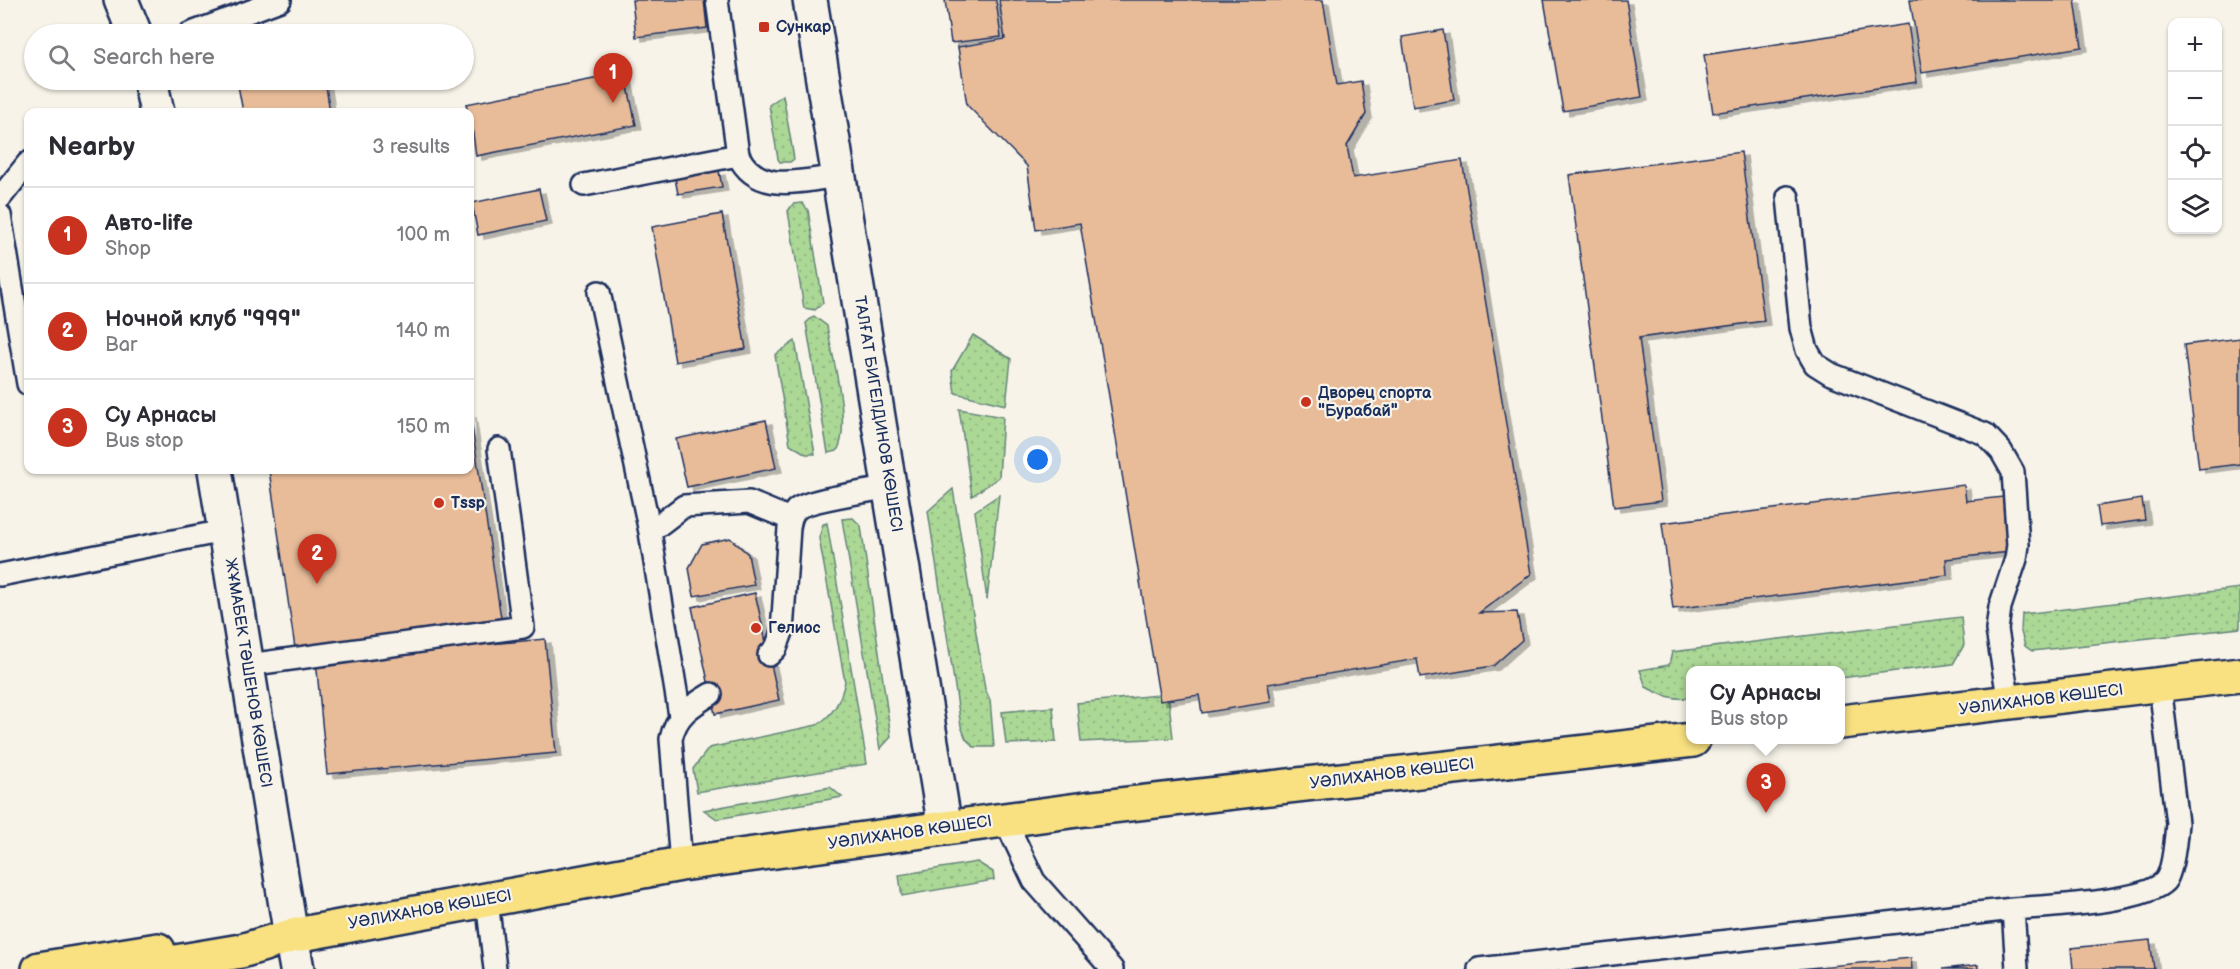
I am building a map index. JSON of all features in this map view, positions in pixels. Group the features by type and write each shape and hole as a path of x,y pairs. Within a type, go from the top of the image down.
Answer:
{"highway":[{"name":"УӘЛИХАНОВ КӨШЕСІ","path":"1845,723 2240,675"},
{"name":"УӘЛИХАНОВ КӨШЕСІ","path":"134,969 241,951 291,936 681,864 1005,820 1686,741"},
{"path":"39,969 243,936 291,936"}],"street":[{"path":"121,0 131,24"},
{"name":"ТАЛҒАТ БИГЕЛДИНОВ КӨШЕСІ","path":"810,0 945,828"},
{"path":"152,90 156,108"},
{"name":"ЖҰМАБЕК ТӘШЕНОВ КӨШЕСІ","path":"215,474 297,969"}],"lane":[{"path":"216,24 280,0"},
{"path":"717,0 738,155 744,167 753,175 779,183 839,176"},
{"path":"584,185 738,155"},
{"path":"0,198 24,168"},
{"path":"1788,197 1801,328 1807,350 1815,363 1832,374 1985,434 2001,451 2013,472 2018,545 2013,569 2000,607 1997,630 2009,703"},
{"path":"0,215 24,360"},
{"path":"599,292 650,532 680,716"},
{"path":"248,665 523,627 499,449"},
{"path":"769,655 780,640 782,632 790,519 795,511 801,506 890,487"},
{"path":"650,532 684,506 749,502 790,519"},
{"path":"0,575 224,531"},
{"path":"1479,969 2109,900 2147,893 2165,880 2176,843 2177,823 2160,686"},
{"path":"681,864 670,752 674,726 689,707 711,694"},
{"path":"1005,820 1034,881 1112,969"},
{"path":"487,900 495,969"},
{"path":"2013,909 2018,969"}],"green space":[{"path":"783,95 794,159 790,162 780,162 778,159 769,105"},
{"path":"802,203 808,210 823,303 815,310 804,308 788,211 793,204"},
{"path":"814,316 827,326 842,408 841,440 837,451 828,453 806,323"},
{"path":"973,335 1011,359 1006,405 955,393 952,371"},
{"path":"795,341 815,454 806,454 790,444 775,355"},
{"path":"959,409 1003,417 999,477 972,496"},
{"path":"953,489 985,689 990,700 994,747 974,747 966,739 961,726 928,511"},
{"path":"999,495 987,600 975,511"},
{"path":"853,518 861,526 891,737 880,749 842,519"},
{"path":"827,523 867,764 697,792 693,769 709,748 817,725 832,712 841,696 845,682 819,538 823,524"},
{"path":"2240,588 2240,628 2032,651 2025,646 2021,632 2022,614"},
{"path":"1961,617 1964,645 1953,664 1845,678 1845,666 1686,666 1686,698 1667,696 1646,687 1640,670 1669,665 1672,652"},
{"path":"1168,694 1173,738 1081,742 1077,703"},
{"path":"1053,707 1056,742 1006,744 1002,712"},
{"path":"830,787 842,797 717,819 704,810"},
{"path":"977,862 993,872 994,880 902,896 899,875"}],"building":[{"path":"632,0 704,0 707,28 636,37"},
{"path":"945,0 996,0 1001,37 951,43"},
{"name":"Дворец спорта \"Бурабай\"","path":"999,0 1323,0 1337,85 1361,81 1366,114 1347,146 1353,178 1462,160 1531,574 1479,613 1517,612 1522,640 1493,666 1420,678 1417,659 1268,684 1271,702 1202,713 1199,695 1160,701 1080,223 1036,230 1027,166 967,105 958,47 1005,39"},
{"path":"1544,0 1626,0 1642,97 1563,111"},
{"path":"1910,0 2075,0 2082,47 1922,73"},
{"path":"1908,24 1917,82 1713,113 1704,55"},
{"path":"1443,30 1454,100 1413,107 1402,37"},
{"path":"625,73 636,125 476,156 474,108 467,108 466,104"},
{"path":"239,90 327,90 329,108 242,108"},
{"path":"1741,152 1764,321 1639,338 1661,501 1614,507 1569,175"},
{"path":"719,171 722,187 678,194 675,178"},
{"path":"539,189 546,221 478,235 474,203"},
{"path":"722,214 746,349 675,362 652,227"},
{"path":"2240,338 2240,464 2199,469 2184,345"},
{"path":"766,420 776,468 687,487 676,439"},
{"path":"474,439 501,618 295,648 270,474 474,474"},
{"path":"1964,485 1966,501 2003,497 2010,552 1946,559 1947,575 1673,609 1662,523"},
{"path":"2142,499 2145,520 2100,526 2097,506"},
{"path":"730,538 748,554 754,585 694,596 689,568 702,544"},
{"path":"755,593 779,700 715,714 692,607"},
{"path":"545,639 556,753 327,774 316,660"},
{"path":"2150,940 2154,969 2073,969 2071,948"},
{"path":"1911,958 1912,969 1799,969"},
{"path":"1978,965 1978,969 1943,969"}],"place":[{"name":"Сункар","path":"764,27"},
{"name":"Авто-life","path":"613,103"},
{"name":"Дворец спорта \"Бурабай\"","path":"1306,402"},
{"name":"Tssp","path":"439,503"},
{"name":"Ночной клуб \"999\"","path":"317,584"},
{"name":"Гелиос","path":"756,628"},
{"name":"Су Арнасы","path":"1766,813"}]}
